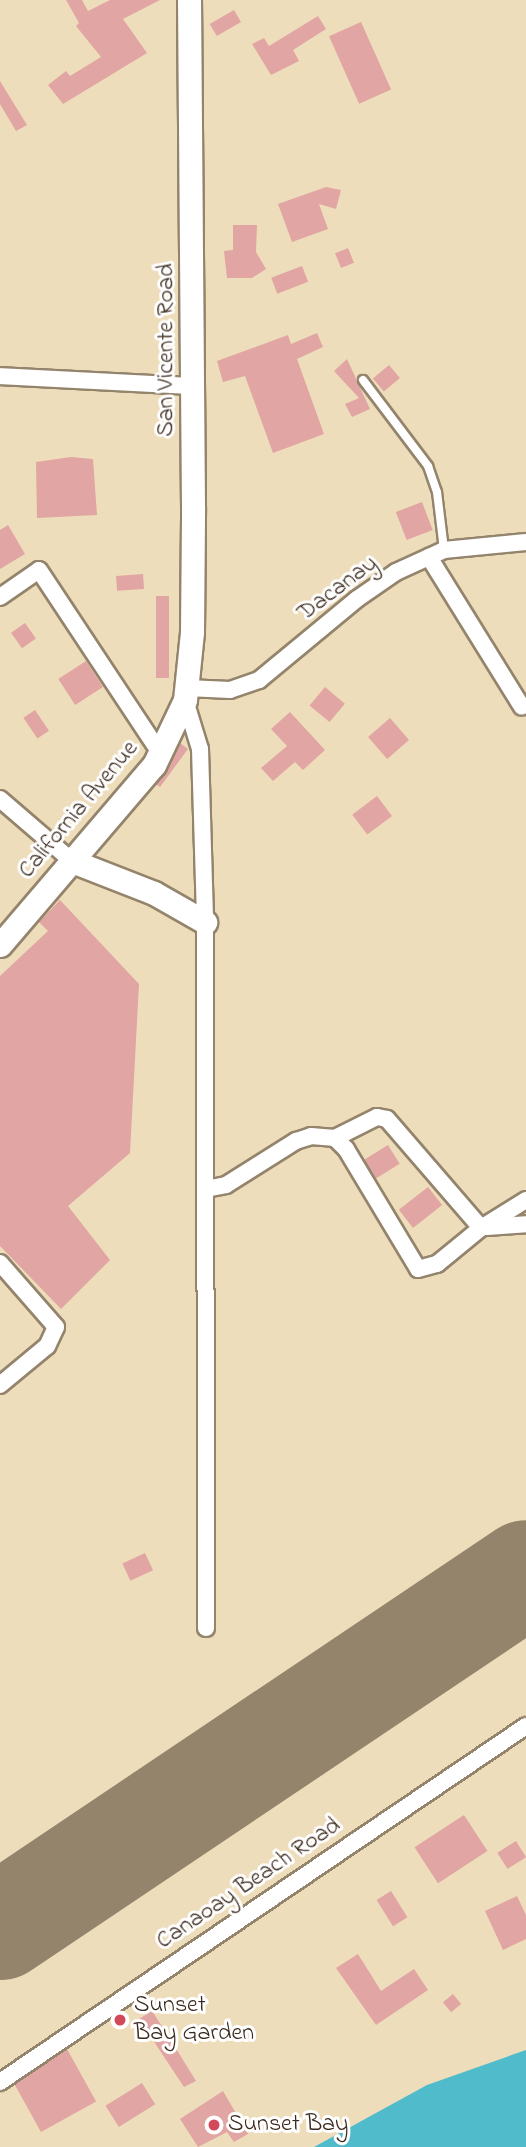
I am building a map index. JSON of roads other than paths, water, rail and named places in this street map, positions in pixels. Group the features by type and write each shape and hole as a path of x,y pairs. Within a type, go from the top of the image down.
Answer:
{"street":[{"name":"San Vicente Road","path":"186,694 192,632 193,386 189,0"},
{"path":"0,376 193,386"},
{"name":"Dacanay","path":"186,694 230,690 259,680 357,599 437,554 526,542"},
{"path":"437,554 522,707"},
{"path":"0,597 35,570 43,573 160,753"},
{"path":"186,694 200,749 205,922 206,1628"},
{"name":"California Avenue","path":"0,945 160,753 186,694"},
{"path":"0,799 72,861 154,893 205,922"},
{"path":"206,1189 226,1185 296,1141 311,1136 335,1138 367,1119 387,1119 481,1228"},
{"path":"335,1138 346,1149 418,1269 438,1264 481,1228 526,1200"},
{"path":"481,1228 526,1224"},
{"path":"0,1263 55,1327 47,1346 0,1385"},
{"name":"Canaoay Beach Road","path":"0,2082 526,1726"}],"lane":[{"path":"363,380 428,466 438,492 437,554"}],"water":[{"path":"526,2050 526,2147 314,2147 427,2085"}],"place":[{"name":"Sunset Bay Garden","path":"120,2020"},
{"name":"Sunset Bay","path":"214,2125"}]}
